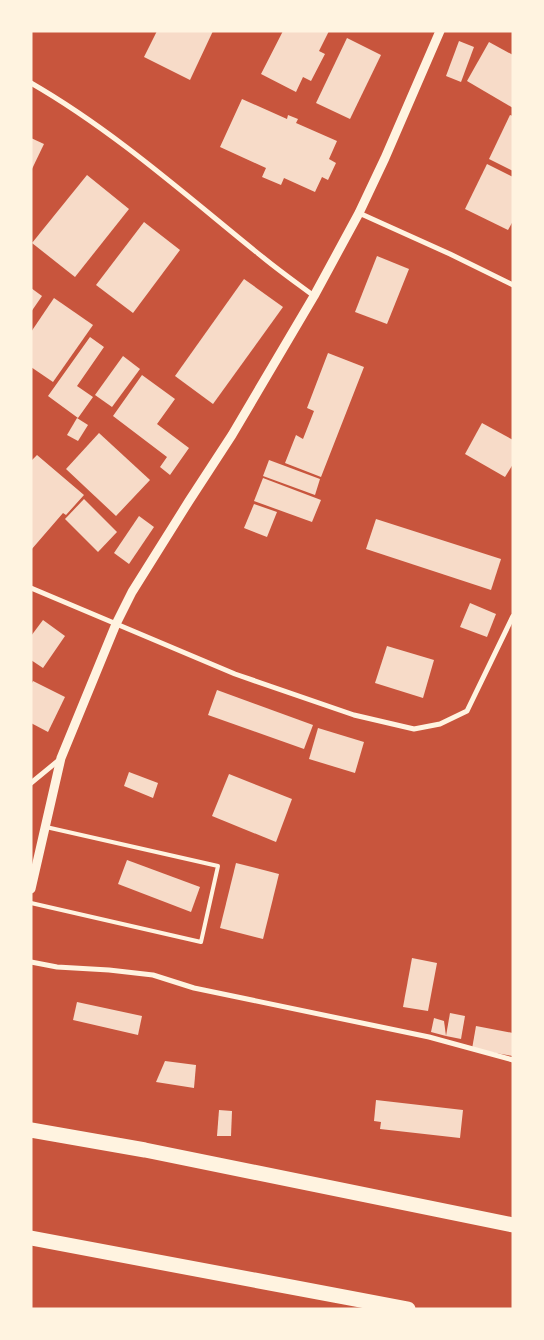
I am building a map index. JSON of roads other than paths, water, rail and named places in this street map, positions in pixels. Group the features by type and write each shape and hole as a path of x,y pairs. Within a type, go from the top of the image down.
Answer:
{"highway":[{"path":"31,1130 145,1150 513,1225"},
{"path":"31,1238 408,1309"}],"street":[{"path":"31,889 61,758 116,624 132,592 232,435 314,296 359,213 440,31"},
{"path":"31,83 62,101 156,169 266,260 314,296"},
{"path":"359,213 513,285"},
{"path":"31,588 244,678 354,715 414,730 440,724 467,711 513,616"},
{"path":"31,783 61,758"},
{"path":"31,962 57,967 152,975 194,988 429,1037 513,1060"}],"lane":[{"path":"31,902 201,942 218,866 46,827"}]}
